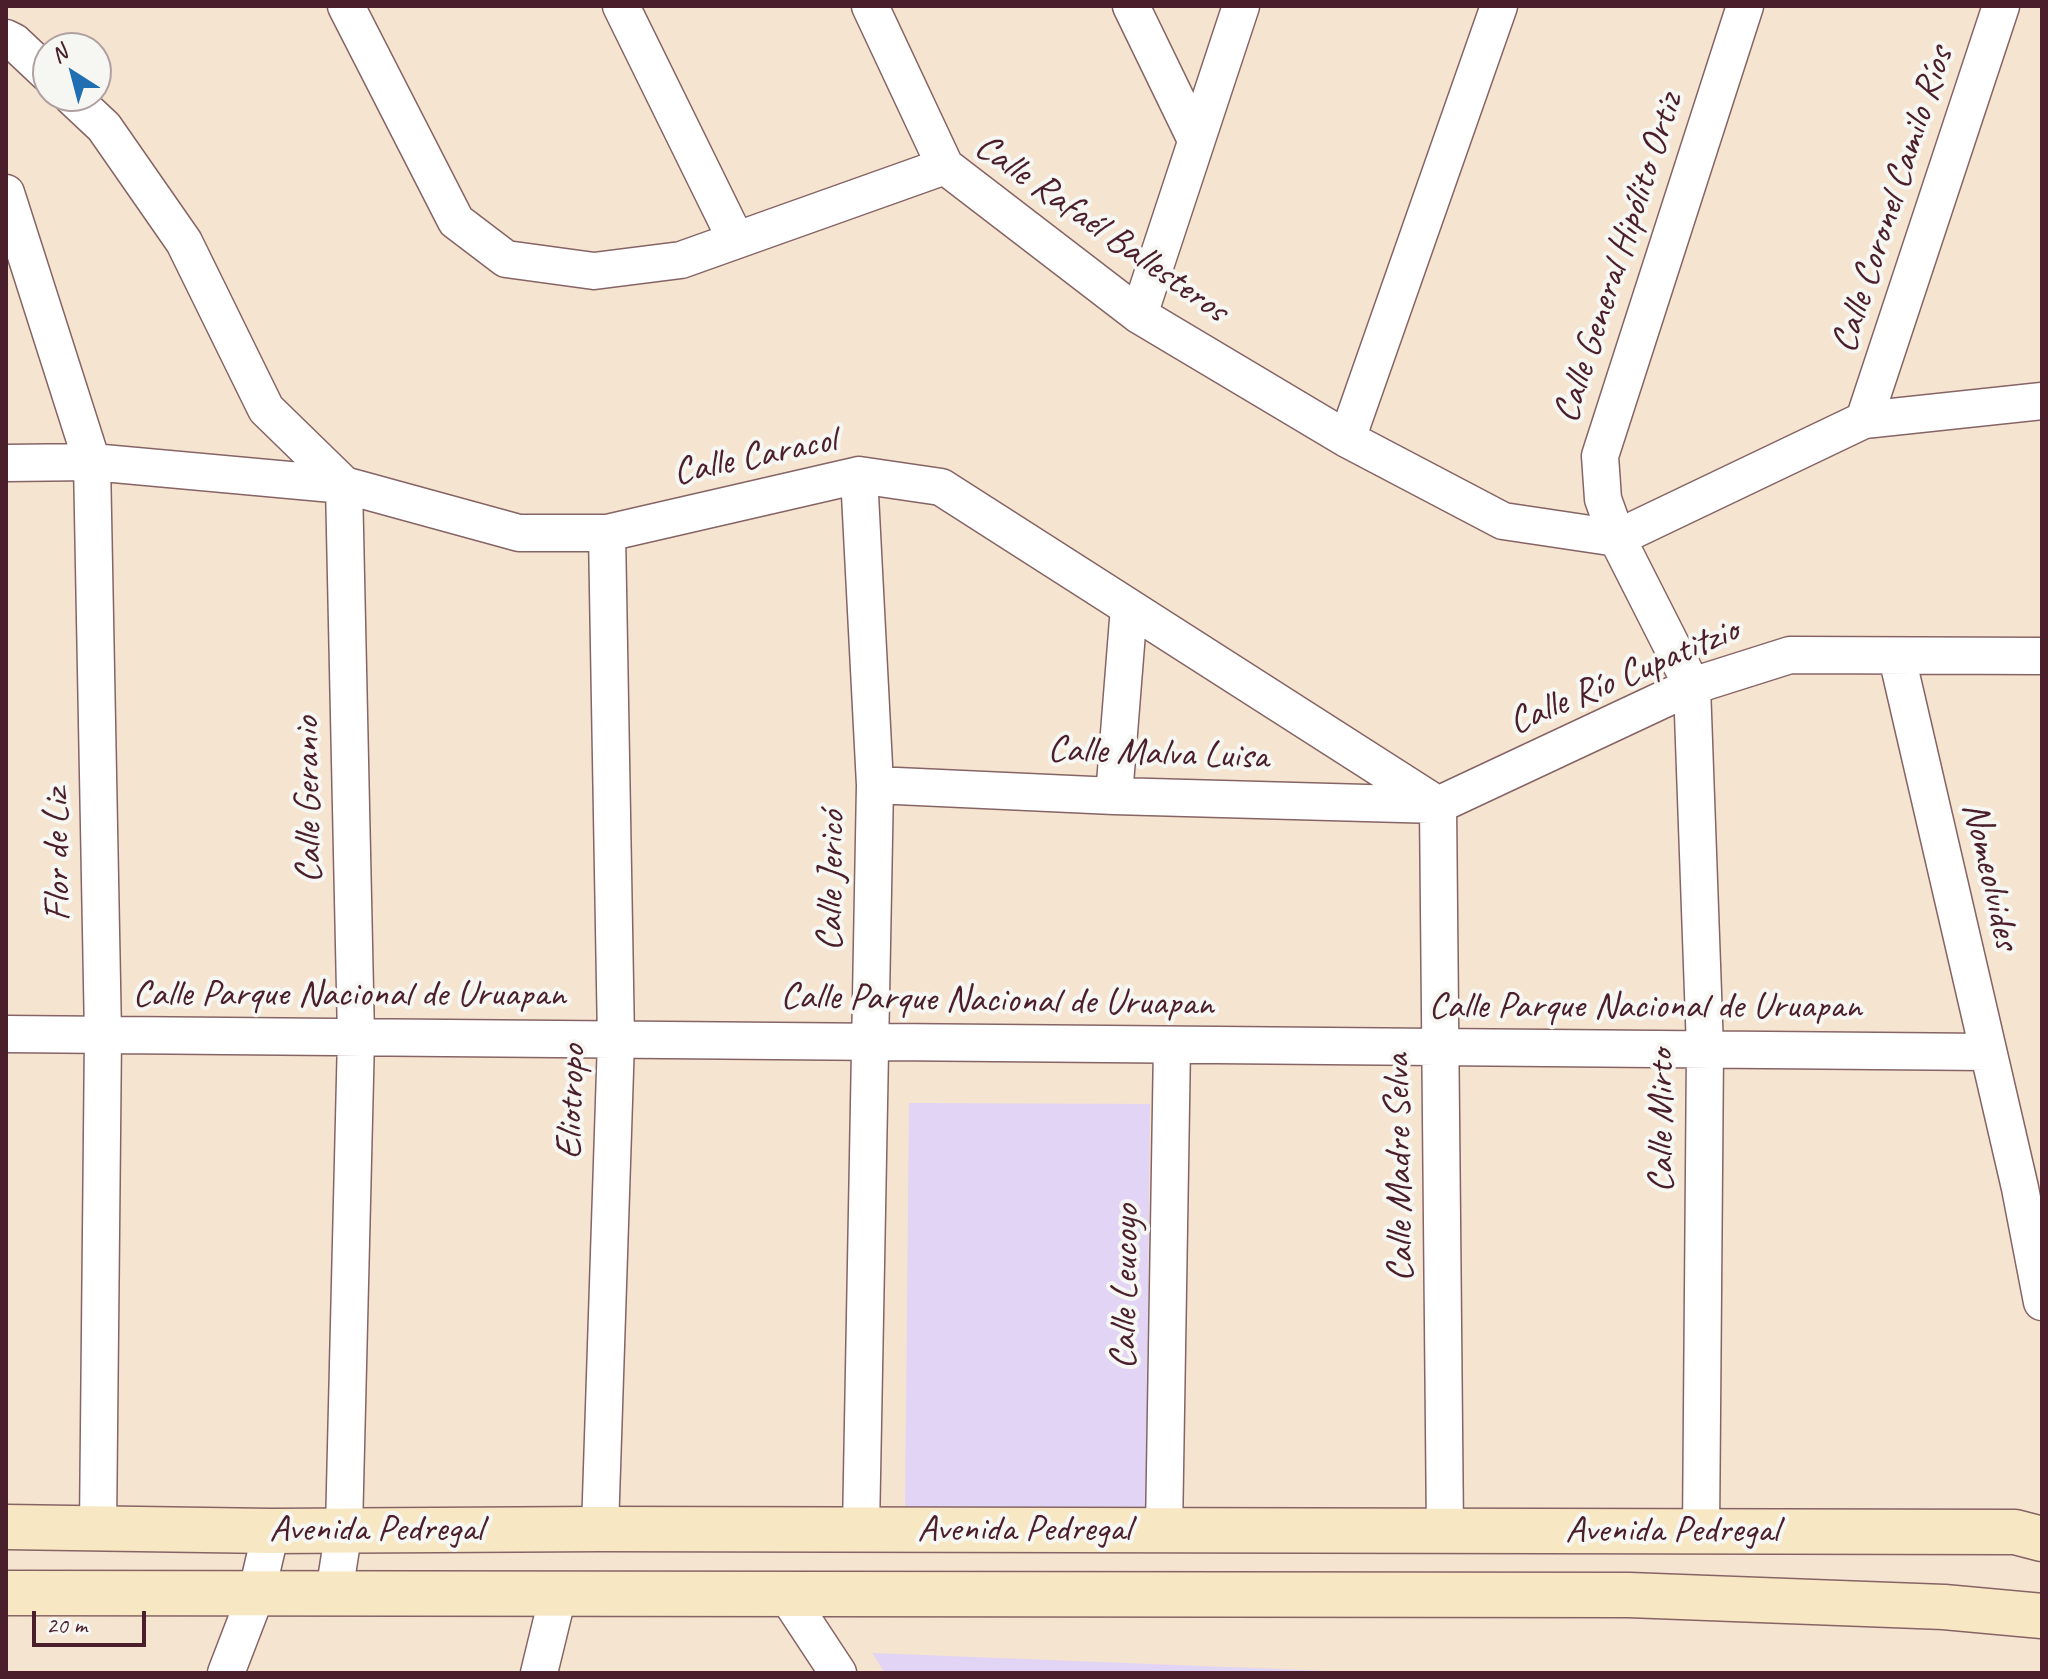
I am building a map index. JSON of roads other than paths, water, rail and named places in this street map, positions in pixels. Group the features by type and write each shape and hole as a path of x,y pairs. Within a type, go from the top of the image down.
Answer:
{"street":[{"name":"Calle Rafaél Ballesteros","path":"346,6 456,221 506,259 594,271 681,260 945,166 1139,315 1347,439 1503,521 1617,538"},
{"path":"621,6 736,240"},
{"path":"870,6 945,166"},
{"path":"1131,6 1196,140"},
{"path":"1139,315 1241,6"},
{"path":"1347,439 1499,6"},
{"name":"Calle General Hipólito Ortiz","path":"1617,538 1603,499 1600,456 1745,6"},
{"name":"Calle Coronel Camilo Ríos","path":"1864,420 2001,6"},
{"path":"6,38 32,59"},
{"path":"88,112 104,127 184,242 266,409 344,485"},
{"name":"Flor de Liz","path":"6,193 92,462 103,1035 98,1528"},
{"path":"1617,538 1864,420 2042,401"},
{"name":"Calle Caracol","path":"6,463 92,462 344,485 519,533 607,533 859,475 941,487 1438,805"},
{"name":"Calle Jericó","path":"859,475 875,785 861,1529"},
{"name":"Calle Geranio","path":"334,1593 344,1529 356,1037 344,485"},
{"name":"Eliotropo","path":"600,1529 616,1040 607,533"},
{"name":"Calle Mirto","path":"1617,538 1692,686 1705,1049 1701,1532"},
{"path":"1114,796 1129,607"},
{"name":"Calle Río Cupatitzio","path":"1438,805 1692,686 1790,655 2042,656"},
{"name":"Nomeolvides","path":"1897,657 1987,1052 2031,1187 2042,1302"},
{"name":"Calle Malva Luisa","path":"875,785 1114,796 1438,805"},
{"name":"Calle Madre Selva","path":"1438,805 1445,1531"},
{"name":"Calle Parque Nacional de Uruapan","path":"6,1034 1987,1052"},
{"name":"Calle Leucoyo","path":"1164,1531 1172,1045"},
{"name":"Avenida Pedregal","path":"6,1527 271,1531 2015,1532 2042,1539"},
{"path":"226,1673 256,1595 271,1531"},
{"name":"Avenida Pedregal","path":"7,1597 334,1593 1629,1595 1944,1607 2042,1616"},
{"path":"786,1594 838,1673"},
{"path":"539,1673 558,1595"}]}
